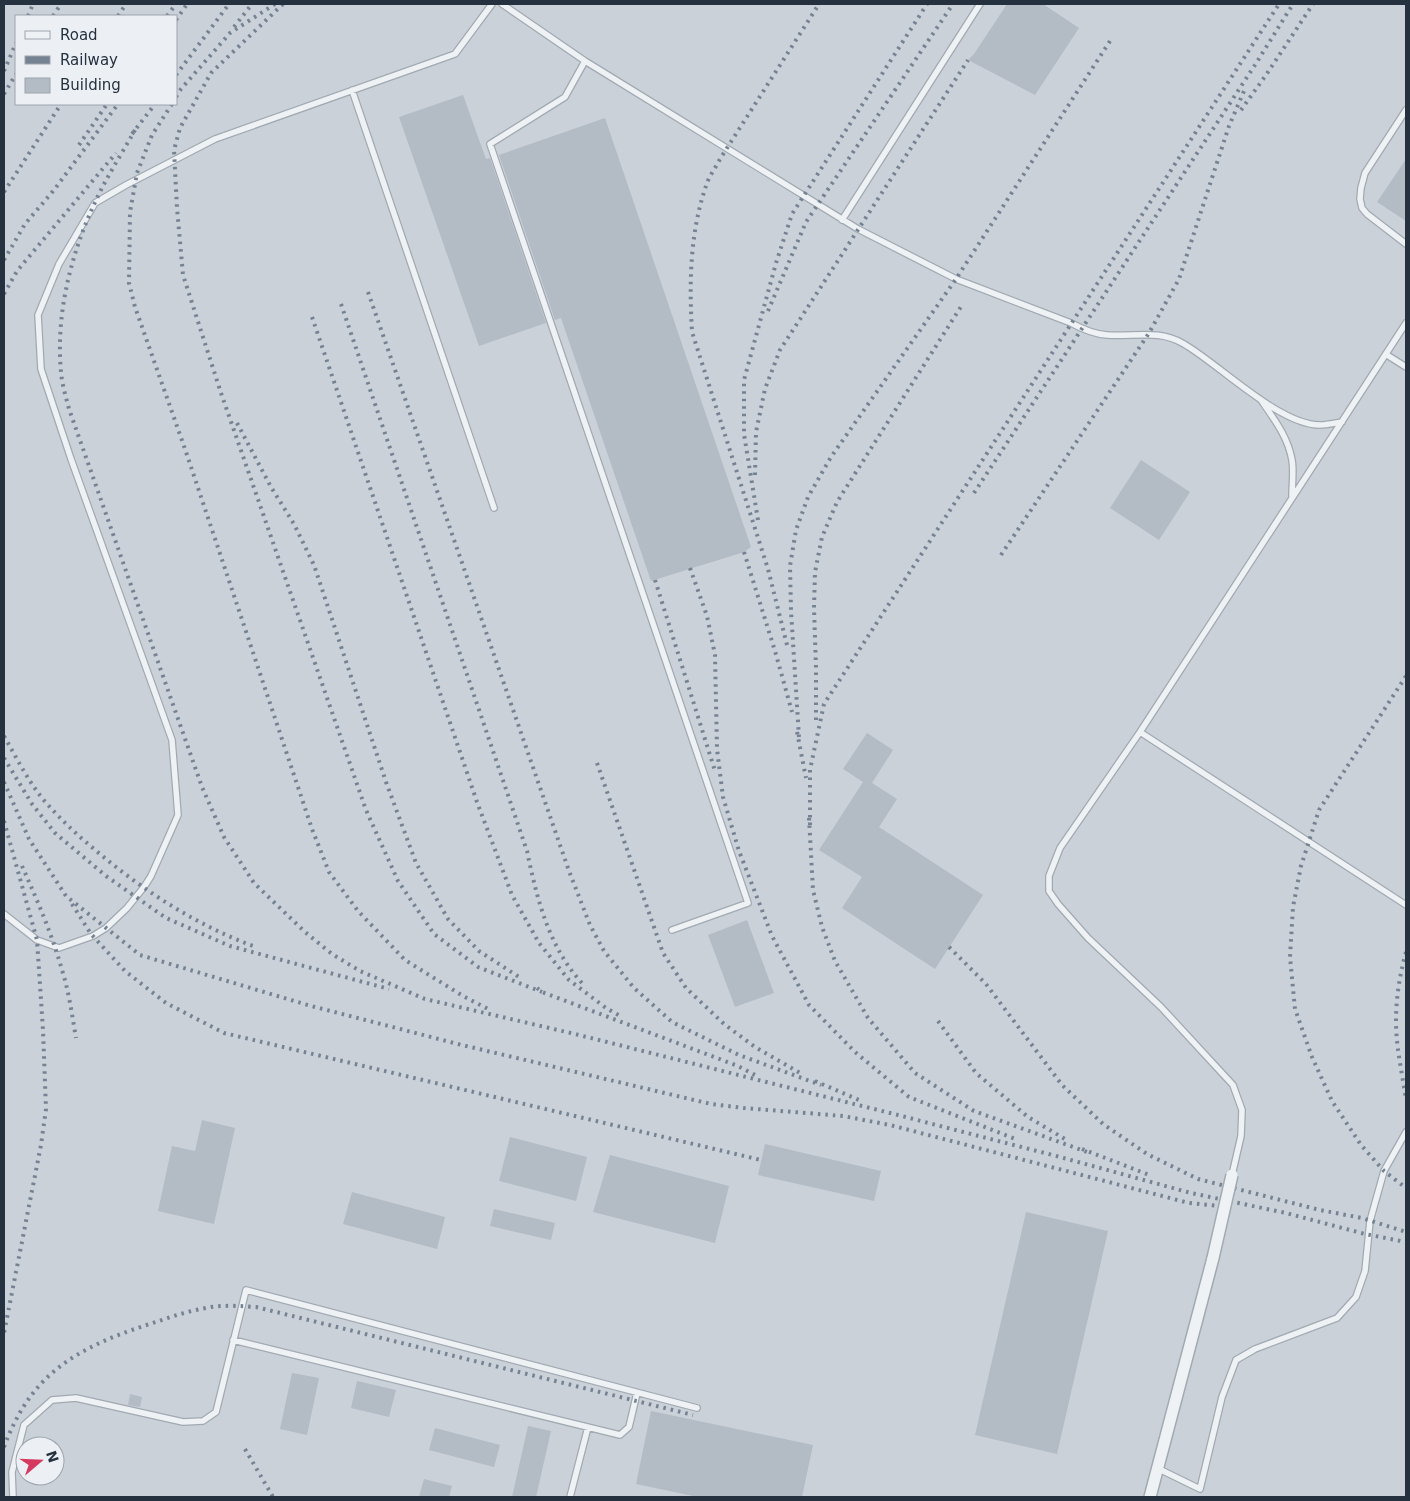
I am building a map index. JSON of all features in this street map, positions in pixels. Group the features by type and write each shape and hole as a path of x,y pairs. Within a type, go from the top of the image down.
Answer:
{"street":[{"path":"1150,1497 1213,1258 1232,1175"}],"lane":[{"path":"4,914 37,940 59,948 93,936 106,928 127,908 144,887 151,876 178,815 172,740 71,459 41,369 38,315 59,264 95,203 215,139 455,54 492,4"},
{"path":"502,4 585,61 842,220 956,279 1071,323 1082,329 1106,335 1149,333 1168,336 1184,344 1260,399 1295,420 1320,425 1342,422"},
{"path":"842,220 980,4"},
{"path":"585,61 565,97 490,144 748,903 672,930"},
{"path":"352,90 494,508"},
{"path":"1406,110 1365,173 1360,199 1362,208 1367,214 1406,244"},
{"path":"1232,1175 1241,1136 1242,1110 1233,1086 1161,1007 1088,938 1058,904 1049,891 1049,876 1060,848 1140,732 1292,497 1387,355 1406,323"},
{"path":"1387,355 1406,367"},
{"path":"1260,399 1282,432 1288,445 1292,461 1292,497"},
{"path":"1140,732 1406,905"},
{"path":"1157,1468 1200,1489 1222,1397 1236,1360 1255,1349 1337,1318 1356,1297 1364,1271 1370,1221 1384,1171 1406,1132"},
{"path":"13,1497 12,1472 24,1425 52,1400 76,1398 183,1422 203,1421 216,1412 246,1290 697,1408"},
{"path":"233,1340 620,1435 630,1428 637,1393"},
{"path":"570,1497 588,1427"}],"shaded area":[{"path":"4,4 1406,4 1406,1497 4,1497"}],"building":[{"path":"1007,4 1043,4 1079,28 1035,95 968,60"},
{"path":"463,95 486,159 490,158 546,323 479,346 399,117"},
{"path":"605,118 751,547 744,552 651,581 561,318 555,320 499,155"},
{"path":"1406,159 1406,221 1377,202"},
{"path":"1141,460 1190,492 1159,540 1110,508"},
{"path":"867,733 893,750 872,783 897,799 879,827 983,895 935,969 842,908 862,877 819,850 863,782 843,769"},
{"path":"747,920 774,993 735,1007 708,935"},
{"path":"202,1120 235,1128 214,1224 158,1211 172,1146 195,1151"},
{"path":"510,1137 587,1157 576,1201 499,1181"},
{"path":"765,1144 881,1171 874,1201 758,1175"},
{"path":"610,1155 729,1186 715,1243 593,1212"},
{"path":"352,1192 445,1217 437,1249 343,1224"},
{"path":"494,1209 555,1223 551,1240 490,1226"},
{"path":"1026,1212 1108,1231 1057,1454 975,1435"},
{"path":"292,1373 319,1378 307,1435 280,1429"},
{"path":"357,1381 396,1390 389,1417 351,1408"},
{"path":"130,1394 142,1397 140,1407 128,1405"},
{"path":"651,1411 813,1445 802,1497 698,1497 636,1484"},
{"path":"528,1426 551,1431 536,1497 512,1497"},
{"path":"435,1428 500,1445 494,1467 429,1450"},
{"path":"424,1479 452,1486 449,1497 419,1497"}],"railway":[{"path":"28,15 33,4"},
{"path":"54,15 61,4"},
{"path":"119,15 126,4"},
{"path":"168,15 176,4"},
{"path":"178,17 187,4"},
{"path":"178,72 229,4"},
{"path":"234,27 252,4"},
{"path":"178,94 230,33 275,4"},
{"path":"283,4 211,73 180,128 174,150 183,275 221,393 366,810 398,881 434,934 478,967 542,992"},
{"path":"787,645 768,569 692,332 691,275 697,219 708,180 819,4"},
{"path":"758,520 744,434 744,380 776,263 792,214 927,4"},
{"path":"768,311 806,222 953,4"},
{"path":"810,825 810,770 824,704 1279,4"},
{"path":"974,493 1255,65 1293,4"},
{"path":"1241,110 1313,4"},
{"path":"799,737 790,566 796,530 808,497 831,457 956,279 1110,41"},
{"path":"4,71 15,45"},
{"path":"755,475 756,432 765,389 780,350 968,60"},
{"path":"4,94 15,76"},
{"path":"1001,555 1149,333 1179,279 1229,126 1244,91"},
{"path":"4,192 60,105"},
{"path":"79,145 106,105"},
{"path":"4,260 25,224 54,190 117,105"},
{"path":"132,134 154,105"},
{"path":"171,105 152,135 137,173 130,212 129,283 135,307 185,449 312,829 329,872 358,911 405,960 463,996 490,1010"},
{"path":"135,130 103,186 75,253 64,300 61,324 60,348 63,386 69,409 202,787 224,837 254,883 305,932 332,954 360,971 425,999 575,1034 894,1114 1191,1193 1286,1213 1365,1234 1406,1242"},
{"path":"4,294 17,271 116,153"},
{"path":"368,292 569,871 590,925 604,951 634,988 672,1022 739,1055 821,1085"},
{"path":"341,304 527,851 546,923 562,956 584,985"},
{"path":"816,720 815,572 822,537 837,502 962,305"},
{"path":"312,317 477,802 512,895 539,943 569,980 606,1008 622,1017"},
{"path":"237,423 271,487 294,524 314,565 386,782 416,863 448,919 479,951 522,979"},
{"path":"744,552 792,712"},
{"path":"690,568 707,616 715,655 717,749 723,797 739,851 772,936 809,1005 855,1052 909,1097 1018,1140"},
{"path":"655,580 715,771"},
{"path":"1406,676 1319,810 1301,866 1293,907 1290,957 1295,1009 1312,1057 1332,1101 1361,1145 1384,1171 1406,1188"},
{"path":"797,732 806,778"},
{"path":"4,736 42,798 67,825 94,849 130,878 169,904 210,927 253,946"},
{"path":"4,758 32,804 55,833 106,876 166,918 230,946 389,989"},
{"path":"597,763 663,953 686,988 724,1024 755,1047 800,1073"},
{"path":"4,782 29,839 66,896 140,955 311,1006 462,1045 711,1104 843,1116 890,1125 1189,1203 1229,1207"},
{"path":"809,818 813,890 822,927 835,961 868,1018 915,1073 974,1111 1087,1152"},
{"path":"4,821 37,940 46,1109 41,1145 4,1333"},
{"path":"22,866 44,917 58,957 68,995 76,1038"},
{"path":"72,904 91,934 125,971 166,1003 224,1033 761,1160"},
{"path":"949,947 986,984 1062,1085 1103,1124 1147,1154 1198,1179 1320,1210 1362,1218 1406,1232"},
{"path":"1406,952 1396,1007 1396,1030 1406,1099"},
{"path":"537,988 542,992 738,1066 757,1076"},
{"path":"938,1021 976,1073 1028,1117 1065,1139"},
{"path":"815,1081 859,1100"},
{"path":"1082,1149 1152,1176"},
{"path":"4,1447 17,1417 29,1398 43,1381 75,1356 102,1342 145,1326 191,1311 222,1306 256,1307 693,1415"},
{"path":"245,1449 273,1497"}]}
